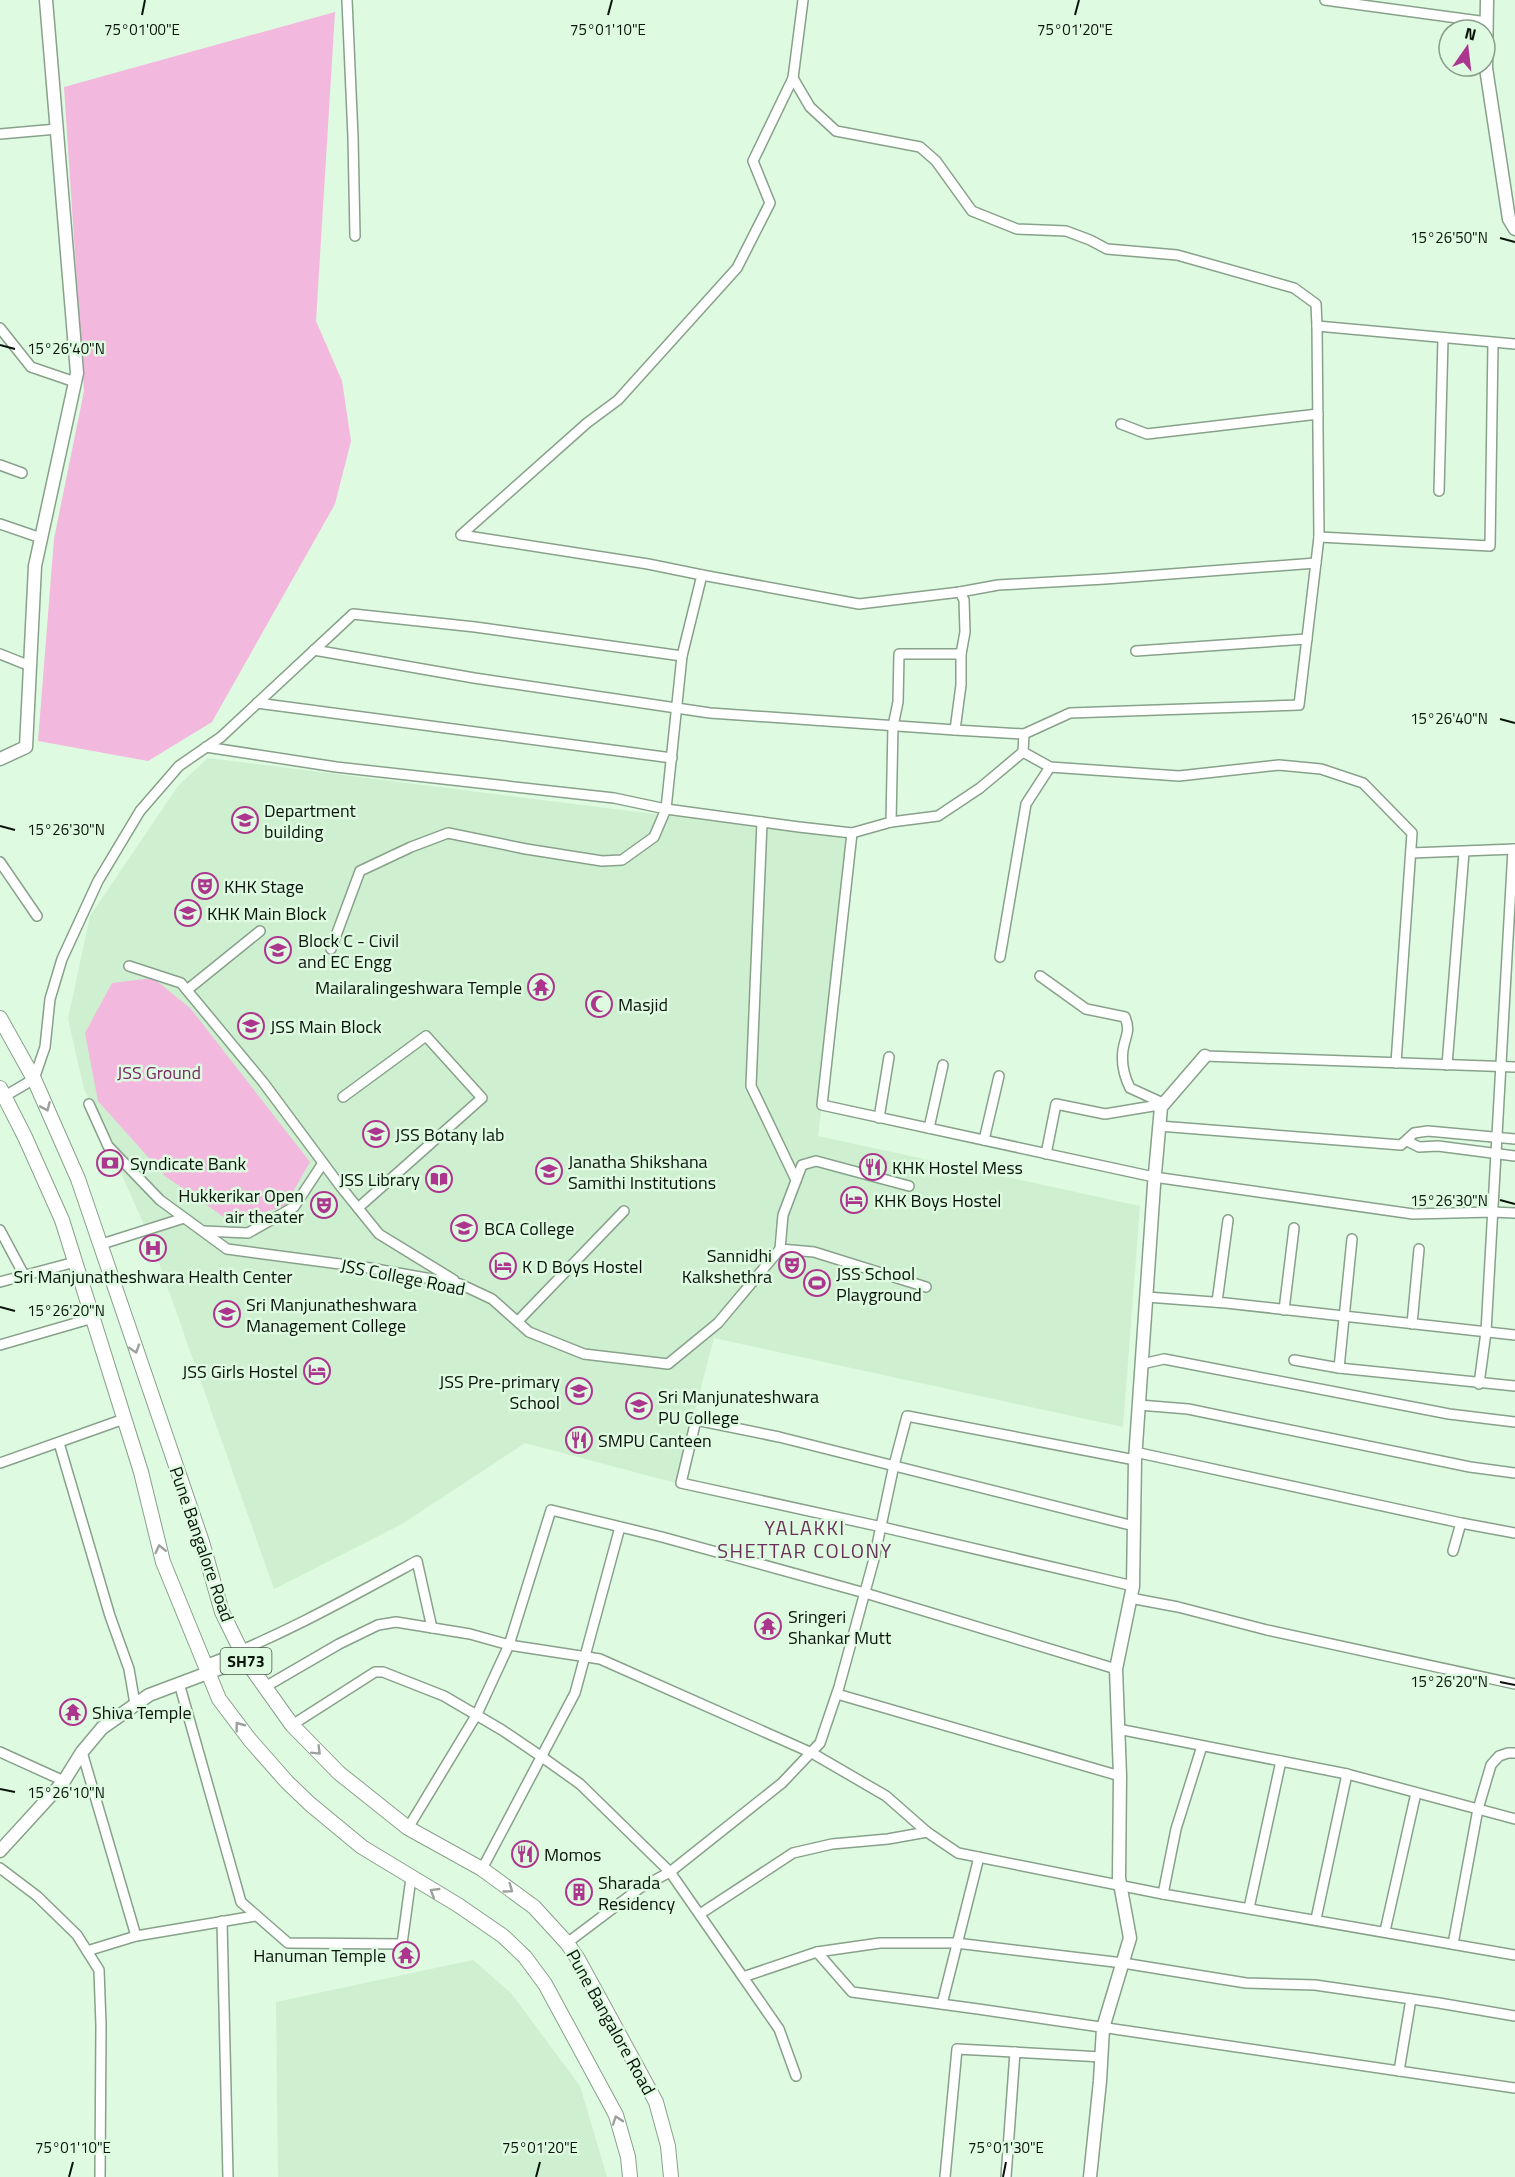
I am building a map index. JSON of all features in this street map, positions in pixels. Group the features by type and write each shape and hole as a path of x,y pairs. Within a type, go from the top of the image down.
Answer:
{"main road":[{"name":"Pune Bangalore Road","path":"0,1018 34,1079 78,1179 202,1542 222,1611 243,1656 292,1725 339,1773 408,1828 482,1869 534,1907 567,1943 656,2102 668,2146 671,2177"},
{"name":"Pune Bangalore Road","path":"2,1092 26,1137 62,1220 141,1472 163,1562 219,1699 286,1782 310,1804 362,1847 503,1936 525,1957 544,1984 616,2115 628,2157 630,2177"}],"street":[{"path":"0,759 26,747 35,566 77,373 46,0"},
{"path":"346,0 355,236"},
{"path":"804,0 793,78 753,161 771,203 737,268 618,400 587,423 460,535 648,564 859,604 998,585 1316,563"},
{"path":"1325,0 1458,18"},
{"path":"1487,0 1487,18"},
{"path":"314,650 474,678 710,713 1024,734 1070,713 1299,705 1319,537 1316,304 1294,288 1177,255 1107,249 1066,231 1017,228 972,211 936,161 920,147 836,131 810,107 793,78"},
{"path":"1488,78 1509,219 1515,229"},
{"path":"0,134 57,129"},
{"path":"1317,326 1493,344 1515,344"},
{"path":"0,328 31,367 75,382"},
{"path":"1439,491 1443,339"},
{"path":"1319,537 1490,546 1493,344"},
{"path":"1121,424 1147,434 1318,414"},
{"path":"0,465 22,473"},
{"path":"0,524 41,538"},
{"path":"331,949 360,871 411,847 448,833 602,861 622,860 654,837 666,809 682,656 702,575"},
{"path":"955,730 965,632 964,600 960,592"},
{"path":"2,1092 34,1079 45,1047 50,999 62,959 98,880 141,811 179,766 221,737 353,614 476,627 682,656"},
{"path":"1136,651 1307,639"},
{"path":"0,654 30,666"},
{"path":"891,822 893,726 898,702 899,654 961,654"},
{"path":"257,703 672,758"},
{"path":"206,747 336,767 614,798 666,809 852,832 891,822 938,816 980,788 1023,752 1024,734"},
{"path":"1023,752 1050,766 1179,776 1279,765 1321,769 1363,783 1412,833 1396,1063"},
{"path":"1000,957 1026,804 1050,766"},
{"path":"762,822 751,1086 796,1180"},
{"path":"852,832 822,1105 1154,1177 1413,1214 1515,1213"},
{"path":"1411,853 1514,849 1486,1332 1479,1384"},
{"path":"1447,1065 1464,852"},
{"path":"0,862 38,916"},
{"path":"187,990 260,931"},
{"path":"129,966 181,983 263,1082 379,1234 460,1284"},
{"path":"1040,976 1086,1008 1125,1017 1129,1027 1123,1051 1124,1075 1130,1088 1165,1104"},
{"path":"343,1097 426,1036 482,1098 358,1208"},
{"path":"1089,2177 1103,2028 1130,1938 1120,1886 1120,1776 1116,1669 1132,1592 1135,1456 1161,1107 1205,1056 1515,1067"},
{"path":"879,1118 889,1057"},
{"path":"929,1128 943,1065"},
{"path":"984,1140 999,1076"},
{"name":"JSS College Road","path":"90,1104 108,1146 160,1200 227,1249 370,1268 460,1284 492,1299 529,1332 584,1354 668,1364 718,1323 780,1249"},
{"path":"1046,1154 1056,1104 1105,1114 1165,1104"},
{"path":"1160,1126 1401,1146 1414,1133 1428,1131 1515,1139"},
{"path":"1407,1142 1419,1147 1438,1146 1515,1156"},
{"path":"909,1186 816,1161 802,1165 783,1215 780,1249 814,1252 926,1287"},
{"path":"203,1232 248,1233 294,1207 323,1163"},
{"path":"518,1322 624,1211"},
{"path":"102,1244 184,1218"},
{"path":"1217,1302 1227,1220"},
{"path":"1284,1310 1294,1228"},
{"path":"0,1230 24,1275"},
{"path":"1339,1368 1352,1239"},
{"path":"1412,1324 1419,1249"},
{"path":"0,1282 75,1262"},
{"path":"1147,1297 1217,1302 1515,1335"},
{"path":"0,1346 93,1318"},
{"path":"1142,1364 1164,1359 1449,1414 1515,1422"},
{"path":"1294,1360 1339,1368 1515,1386"},
{"path":"1139,1405 1188,1409 1470,1467 1515,1473"},
{"path":"567,1943 640,1888 670,1872 782,1783 820,1743 837,1694 865,1593 907,1416 1135,1456 1515,1533"},
{"path":"0,1463 124,1419"},
{"path":"1134,1526 894,1465 696,1419 681,1483 882,1527 1132,1592 1178,1607 1267,1630 1515,1684"},
{"path":"59,1443 110,1616 129,1669 135,1704"},
{"path":"408,1828 477,1714 509,1645 551,1510 865,1593 1116,1669"},
{"path":"1453,1551 1461,1523"},
{"path":"482,1869 574,1693 620,1527"},
{"path":"0,1851 64,1781 82,1752 102,1728 148,1695 243,1656 417,1561 432,1628"},
{"path":"265,1688 339,1644 378,1625 396,1622 470,1634 509,1645 600,1659 812,1753 886,1796 927,1832 958,1853 1163,1894 1515,1955"},
{"path":"292,1725 375,1672 383,1672 419,1684 477,1714 542,1757 580,1784 670,1872 779,2029 796,2076"},
{"path":"179,1683 241,1902 255,1916 288,1943 402,1944 411,1878"},
{"path":"837,1694 1120,1776"},
{"path":"1118,1729 1347,1774 1515,1819"},
{"path":"1163,1894 1176,1829 1202,1746"},
{"path":"0,1752 64,1781"},
{"path":"82,1752 136,1936"},
{"path":"1453,1944 1478,1809 1491,1765 1499,1756 1508,1753 1515,1754"},
{"path":"1249,1908 1281,1761"},
{"path":"1316,1919 1347,1774"},
{"path":"1385,1931 1416,1792"},
{"path":"700,1914 793,1853 832,1844 888,1839 927,1832"},
{"path":"942,2004 979,1857"},
{"path":"0,1868 37,1896 77,1935 99,1970 100,2177"},
{"path":"87,1951 136,1936 255,1916"},
{"path":"222,1921 228,2177"},
{"path":"743,1977 817,1952 880,1943 956,1943 1123,1964 1246,1983 1315,1985 1515,2016"},
{"path":"817,1952 852,1992 1515,2088"},
{"path":"1399,2071 1411,1999"},
{"path":"945,2177 957,2049 1102,2057"},
{"path":"1006,2177 1015,2052"}],"shaded area":[{"name":"Janatha Shikshana Samithi Institutions","path":"208,758 853,839 818,1136 1140,1206 1123,1427 714,1338 676,1483 525,1443 402,1524 274,1589 152,1243 84,1089 68,1019 90,916 178,786"},
{"path":"473,1960 511,1993 580,2086 607,2177 278,2177 276,2002"}],"green space":[{"path":"335,12 316,321 342,381 351,441 335,504 212,722 148,761 38,741 54,539 84,391 64,87"},
{"name":"JSS Ground","path":"153,978 191,1009 310,1162 285,1206 231,1222 165,1176 98,1101 85,1033 112,983"}],"place":[{"name":"Department building","path":"245,820"},
{"name":"KHK Stage","path":"205,886"},
{"name":"KHK Main Block","path":"188,913"},
{"name":"Block C - Civil and EC Engg","path":"278,950"},
{"name":"Mailaralingeshwara Temple","path":"541,987"},
{"name":"Masjid","path":"599,1004"},
{"name":"JSS Main Block","path":"251,1026"},
{"name":"JSS Botany lab","path":"376,1134"},
{"name":"Syndicate Bank","path":"110,1163"},
{"name":"KHK Hostel Mess","path":"873,1167"},
{"name":"Janatha Shikshana Samithi Institutions","path":"549,1171"},
{"name":"JSS Library","path":"439,1179"},
{"name":"KHK Boys Hostel","path":"854,1200"},
{"name":"Hukkerikar Open air theater","path":"324,1205"},
{"name":"BCA College","path":"464,1228"},
{"name":"Sri Manjunatheshwara Health Center","path":"153,1248"},
{"name":"Sannidhi Kalkshethra","path":"792,1265"},
{"name":"K D Boys Hostel","path":"503,1266"},
{"name":"JSS School Playground","path":"817,1283"},
{"name":"Sri Manjunatheshwara Management College","path":"227,1314"},
{"name":"JSS Girls Hostel","path":"317,1371"},
{"name":"JSS Pre-primary School","path":"579,1391"},
{"name":"Sri Manjunateshwara PU College","path":"639,1406"},
{"name":"SMPU Canteen","path":"579,1440"},
{"name":"Sringeri Shankar Mutt","path":"768,1626"},
{"name":"Shiva Temple","path":"73,1712"},
{"name":"Momos","path":"525,1854"},
{"name":"Sharada Residency","path":"579,1892"},
{"name":"Hanuman Temple","path":"406,1955"}],"district":[{"name":"YALAKKI SHETTAR COLONY","path":"805,1538"}]}
